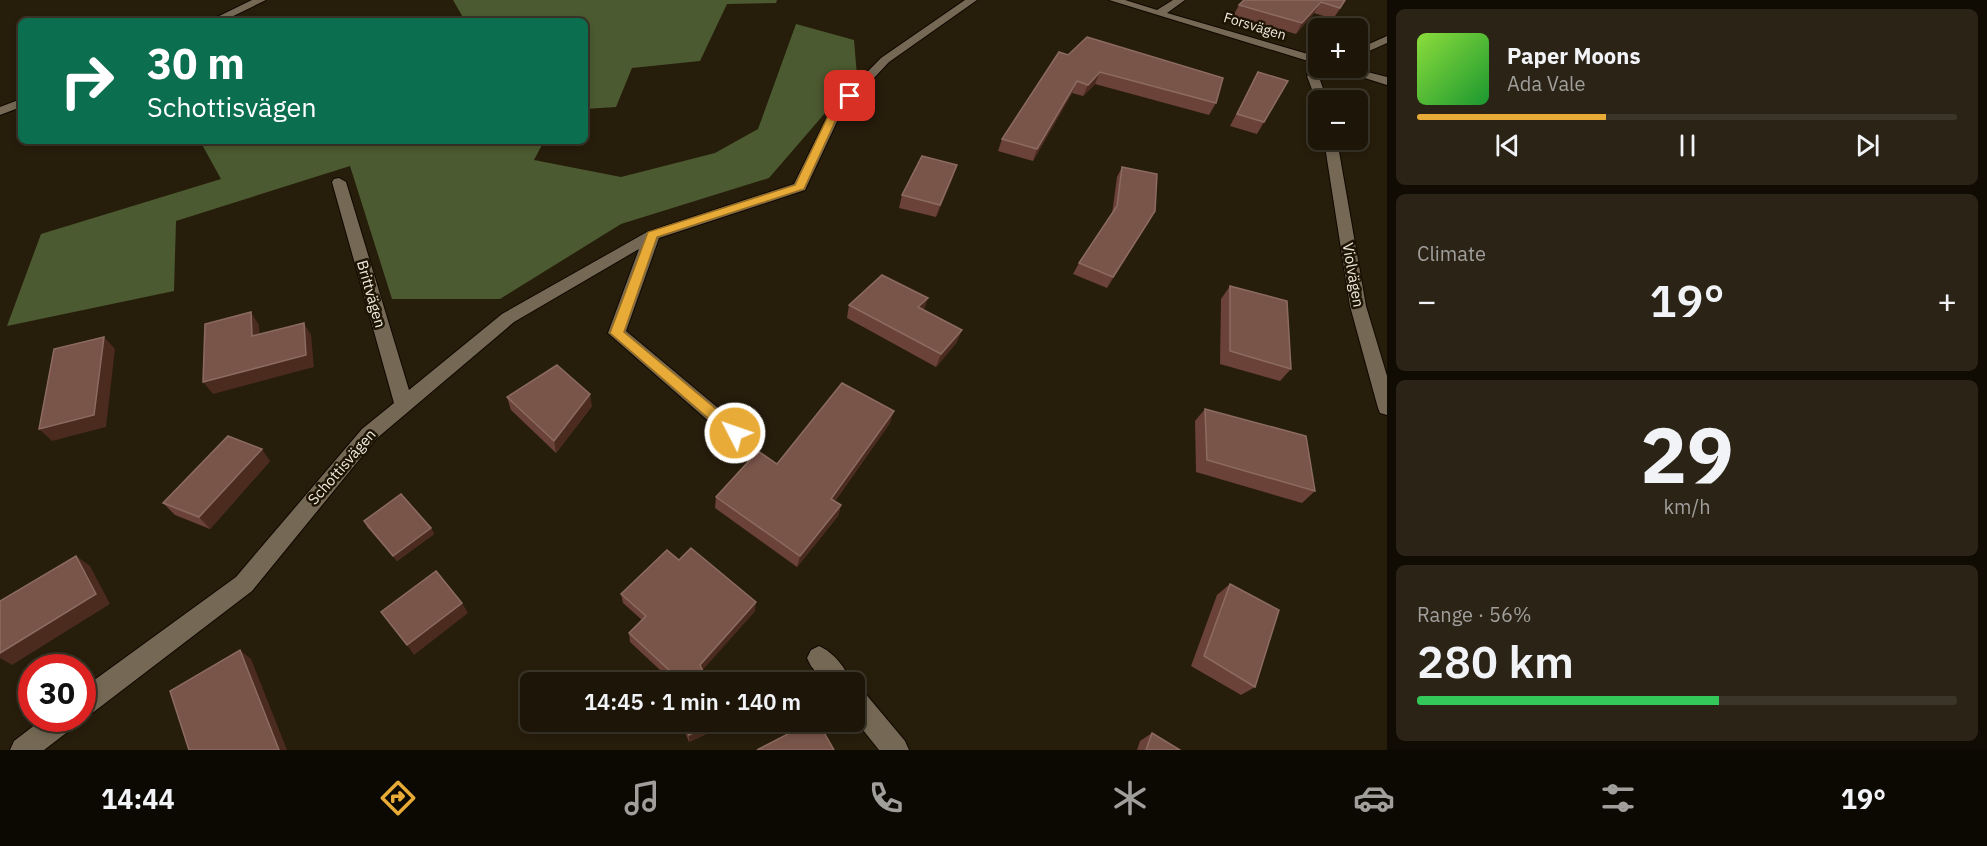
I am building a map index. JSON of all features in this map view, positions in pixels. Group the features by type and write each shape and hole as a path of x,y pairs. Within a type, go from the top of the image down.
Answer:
{"street":[{"path":"221,18 261,0"},
{"name":"Schottisvägen","path":"96,695 244,584 369,434 508,318 652,234 800,187 835,112 885,60 972,0"},
{"name":"Forsvägen","path":"1114,0 1308,58"},
{"path":"1159,13 1180,0"},
{"path":"1368,48 1387,39"},
{"path":"1368,76 1387,81"},
{"path":"0,111 18,104"},
{"name":"Violvägen","path":"1332,150 1358,306 1387,408"},
{"name":"Brittvägen","path":"339,182 404,406"},
{"path":"652,234 617,333 735,433"},
{"path":"819,658 831,672"},
{"path":"865,713 896,750"},
{"path":"23,750 47,732"}],"green space":[{"path":"453,0 777,0 776,3 727,4 700,61 632,68 616,107 588,109 588,18 463,18"},
{"path":"796,24 854,40 857,76 769,178 621,224 500,299 392,299 350,166 176,221 174,291 7,326 41,234 221,179 202,144 542,144 534,160 621,177 715,153 758,129"}],"building":[{"path":"1244,0 1345,0 1340,8 1321,2 1302,23 1239,5"},
{"path":"1087,37 1223,78 1216,103 1100,72 1088,85 1077,81 1037,149 1002,139 1059,52 1068,55"},
{"path":"1258,72 1288,81 1264,122 1237,114"},
{"path":"922,156 957,165 940,205 902,195"},
{"path":"1122,167 1157,174 1155,211 1113,277 1079,263 1117,206"},
{"path":"882,275 928,298 918,307 962,330 941,354 849,305"},
{"path":"1230,286 1287,301 1291,369 1230,351"},
{"path":"251,312 252,336 304,323 306,355 203,382 205,324"},
{"path":"104,337 94,415 39,429 54,349"},
{"path":"557,365 590,394 554,441 507,397"},
{"path":"842,383 894,411 831,499 841,505 800,556 716,497 758,451 777,464"},
{"path":"1205,409 1306,436 1315,491 1207,460"},
{"path":"228,436 262,449 199,517 163,503"},
{"path":"401,494 431,528 393,556 364,521"},
{"path":"691,548 756,602 700,665 703,672 671,672 629,633 646,616 621,594 667,550 679,560"},
{"path":"76,556 96,594 0,653 0,601"},
{"path":"436,571 462,603 407,645 381,612"},
{"path":"1230,584 1279,610 1255,687 1204,656"},
{"path":"240,650 279,750 189,750 170,691"},
{"path":"792,732 824,732 834,750 757,750"},
{"path":"1152,733 1180,750 1146,750"}],"route":[{"path":"735,433 617,333 652,234 800,187 835,112 850,96"}]}
